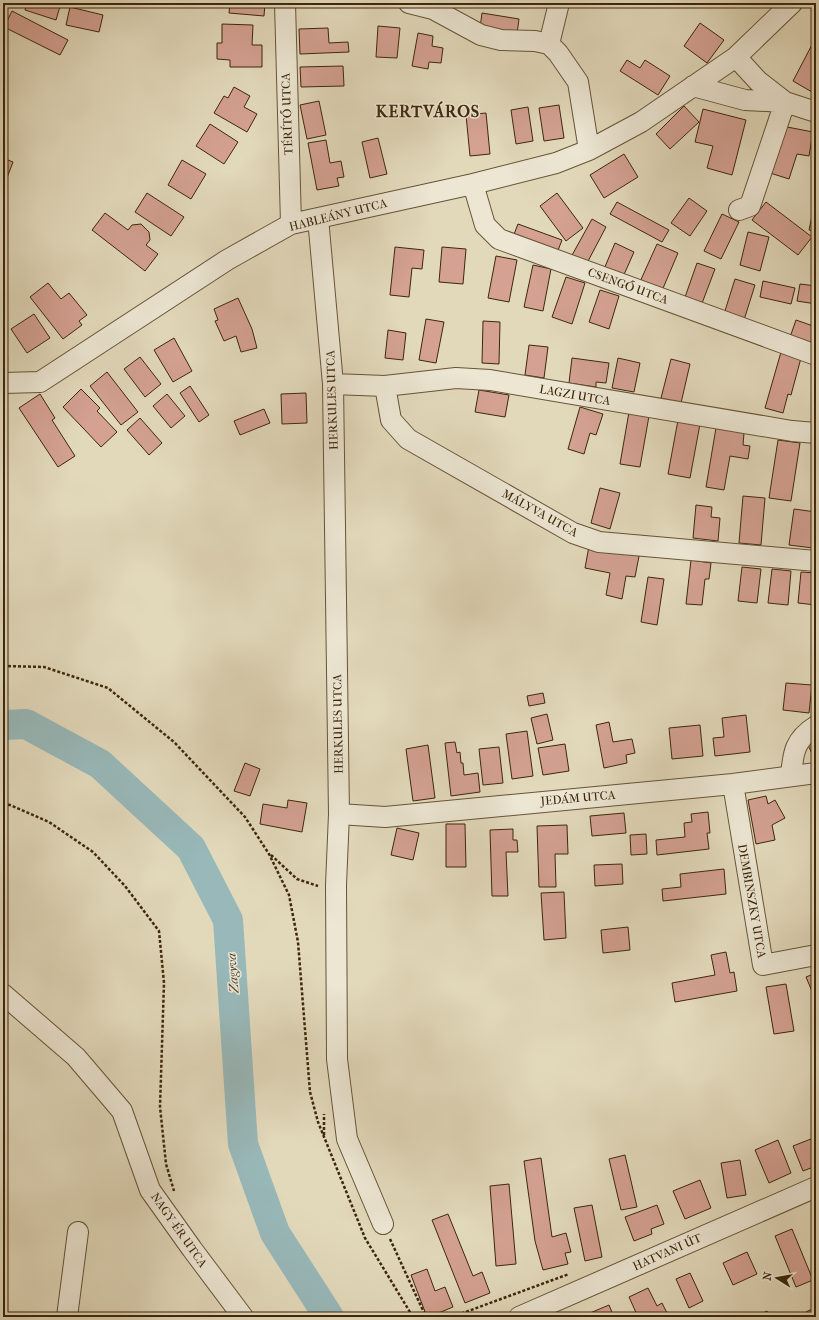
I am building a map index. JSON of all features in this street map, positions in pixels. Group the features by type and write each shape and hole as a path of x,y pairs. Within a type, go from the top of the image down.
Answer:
{"street":[{"name":"TÉRÍTŐ UTCA","path":"285,3 291,224"},
{"path":"410,3 433,9 481,36 501,40 535,41 550,44 578,82 589,150"},
{"path":"550,44 559,3"},
{"name":"HABLEÁNY UTCA","path":"3,383 40,382 227,260 291,224 473,184 556,163 589,150 641,122 736,57 792,3"},
{"path":"736,57 758,81 785,102"},
{"path":"693,86 745,100 785,102 816,112"},
{"path":"739,210 750,206 785,102"},
{"name":"CSENGŐ UTCA","path":"473,184 485,225 499,239 816,355"},
{"name":"HERKULES UTCA","path":"318,218 333,384 339,814 336,885 337,1059 348,1139 383,1224"},
{"name":"LAGZI UTCA","path":"333,384 385,386 456,378 490,380 792,431 816,433"},
{"name":"MÁLYVA UTCA","path":"385,386 391,420 408,439 573,533 599,542 816,561"},
{"path":"791,776 793,753 803,734 816,726"},
{"name":"JEDÁM UTCA","path":"339,814 385,817 732,784 816,773"},
{"name":"DEMBINSZKY UTCA","path":"732,784 763,965 816,955"},
{"name":"NAGY-ÉR UTCA","path":"3,994 76,1058 122,1111 150,1190 243,1317"},
{"name":"HATVANI ÚT","path":"519,1317 816,1187"},
{"path":"67,1317 78,1232"}],"path":[{"path":"3,666 44,667 108,688 174,742 245,817 269,854 290,895 298,942 310,1092"},
{"path":"3,804 10,805 49,822 93,852 125,886 159,931 164,983 160,1107 166,1164 175,1193"},
{"path":"269,854 297,879 316,886 336,885"},
{"path":"383,1224 426,1317"}],"building":[{"path":"27,3 61,3 56,20 25,10"},
{"path":"230,3 265,3 264,16 229,13"},
{"path":"70,7 103,15 99,32 66,25"},
{"path":"12,11 68,40 60,55 4,27"},
{"path":"482,13 519,19 517,34 480,28"},
{"path":"700,23 724,40 707,63 684,46"},
{"path":"222,24 253,25 252,45 262,45 262,67 230,67 230,60 217,59 217,43 222,43"},
{"path":"378,26 400,28 397,58 376,57"},
{"path":"328,28 329,43 348,42 349,52 300,54 299,29"},
{"path":"418,33 433,36 432,46 443,48 441,63 429,62 428,69 412,66"},
{"path":"816,37 816,85 812,92 793,81"},
{"path":"627,60 640,68 645,60 670,76 658,95 620,71"},
{"path":"343,66 344,86 301,87 300,67"},
{"path":"234,87 250,96 244,107 257,114 247,132 214,113 224,96 228,98"},
{"path":"319,101 326,135 307,139 300,105"},
{"path":"559,105 564,138 544,141 539,108"},
{"path":"684,106 699,122 670,149 656,134"},
{"path":"528,107 533,141 516,144 511,110"},
{"path":"703,109 746,120 732,175 707,168 713,146 695,142"},
{"path":"486,113 490,154 470,156 466,115"},
{"path":"210,124 238,142 224,164 196,146"},
{"path":"782,126 813,132 809,156 797,154 789,179 767,172"},
{"path":"378,138 387,174 370,178 362,142"},
{"path":"326,140 330,163 341,161 344,177 337,178 339,186 317,190 308,143"},
{"path":"624,154 638,177 604,198 590,175"},
{"path":"3,158 13,162 5,183 3,183"},
{"path":"182,160 206,174 191,199 168,185"},
{"path":"147,193 184,217 171,236 135,212"},
{"path":"557,193 583,228 566,241 540,206"},
{"path":"689,198 707,211 690,236 671,223"},
{"path":"816,201 816,232 809,230"},
{"path":"617,202 669,230 662,242 610,214"},
{"path":"766,202 812,237 798,255 752,220"},
{"path":"105,213 128,230 132,225 141,224 149,232 150,240 146,245 158,254 145,271 92,230"},
{"path":"722,214 739,222 721,259 704,251"},
{"path":"592,219 606,227 586,265 571,257"},
{"path":"518,224 562,240 557,253 513,237"},
{"path":"748,232 769,237 760,271 740,265"},
{"path":"615,243 634,252 623,277 604,269"},
{"path":"657,244 678,253 661,293 639,284"},
{"path":"395,247 424,250 422,269 412,268 409,297 390,295"},
{"path":"442,247 466,249 463,284 439,282"},
{"path":"496,256 517,260 509,302 488,298"},
{"path":"697,263 715,269 701,306 684,300"},
{"path":"533,265 551,269 543,311 524,307"},
{"path":"566,277 585,283 572,324 552,317"},
{"path":"735,279 755,285 744,320 724,314"},
{"path":"763,281 795,288 791,304 760,297"},
{"path":"48,283 61,299 69,293 87,315 79,321 82,325 63,339 30,297"},
{"path":"800,284 816,286 816,304 797,301"},
{"path":"600,290 619,296 609,329 589,322"},
{"path":"238,298 252,329 257,348 241,352 236,336 224,341 215,321 218,320 214,309"},
{"path":"34,314 50,338 27,353 11,329"},
{"path":"426,319 444,322 436,363 419,360"},
{"path":"796,320 816,327 816,350 789,340"},
{"path":"483,321 500,322 499,364 482,363"},
{"path":"388,330 406,333 403,360 385,358"},
{"path":"174,338 192,371 173,382 154,350"},
{"path":"3,345 8,359 3,361"},
{"path":"529,345 548,347 544,378 525,375"},
{"path":"781,352 801,358 791,395 788,394 783,413 765,408"},
{"path":"140,357 161,384 145,397 124,369"},
{"path":"572,358 609,363 606,383 596,382 596,387 569,383"},
{"path":"618,358 640,363 634,392 612,388"},
{"path":"671,359 690,364 681,403 661,398"},
{"path":"107,372 138,412 121,425 90,386"},
{"path":"190,386 209,415 199,422 180,393"},
{"path":"81,389 100,408 97,411 117,432 101,447 63,407"},
{"path":"479,390 509,395 505,417 475,412"},
{"path":"306,393 307,423 282,424 281,394"},
{"path":"40,394 55,418 52,420 75,456 58,467 19,408"},
{"path":"167,394 185,416 171,428 153,406"},
{"path":"580,407 603,414 596,435 590,433 584,454 568,449"},
{"path":"264,409 270,423 240,435 234,421"},
{"path":"629,412 649,416 640,467 620,464"},
{"path":"140,418 162,443 149,455 127,430"},
{"path":"3,420 7,433 3,434"},
{"path":"678,420 700,424 690,478 668,474"},
{"path":"716,428 744,433 743,445 750,446 748,459 730,456 724,490 706,487"},
{"path":"778,440 800,443 791,501 769,498"},
{"path":"600,488 620,493 610,529 591,523"},
{"path":"743,496 765,498 761,545 739,543"},
{"path":"696,505 712,507 711,517 720,518 718,541 693,538"},
{"path":"794,509 816,512 813,548 789,545"},
{"path":"589,546 639,556 635,577 626,576 622,599 606,595 610,573 585,568"},
{"path":"691,560 711,563 709,579 705,579 702,605 686,604"},
{"path":"742,567 761,569 757,603 738,601"},
{"path":"772,569 791,571 788,605 768,603"},
{"path":"801,572 816,573 816,605 798,603"},
{"path":"648,577 664,579 657,625 641,622"},
{"path":"786,683 812,685 809,713 783,710"},
{"path":"543,693 545,703 529,706 527,696"},
{"path":"547,714 553,740 537,744 531,718"},
{"path":"746,715 750,752 715,756 713,738 724,737 722,718"},
{"path":"609,722 613,742 632,739 635,753 626,755 627,763 604,768 596,725"},
{"path":"700,725 703,756 672,759 669,728"},
{"path":"527,731 533,776 512,779 506,734"},
{"path":"816,739 816,762 807,743"},
{"path":"455,742 457,753 460,752 461,763 463,763 464,775 478,773 480,792 451,796 445,743"},
{"path":"565,744 569,771 543,775 538,748"},
{"path":"428,745 435,798 413,801 406,749"},
{"path":"499,747 503,783 483,785 479,749"},
{"path":"245,763 260,769 250,796 234,791"},
{"path":"766,796 768,804 775,800 785,818 772,825 775,840 756,844 748,800"},
{"path":"288,800 307,803 302,832 260,824 263,804 287,808"},
{"path":"708,812 710,833 707,833 709,849 657,855 656,840 685,837 684,823 692,822 691,814"},
{"path":"624,813 626,833 592,836 590,816"},
{"path":"446,824 465,824 466,867 446,867"},
{"path":"567,825 568,854 555,854 556,887 539,887 537,826"},
{"path":"397,828 419,833 413,860 391,855"},
{"path":"513,829 513,840 517,840 518,852 506,852 508,896 492,896 490,830"},
{"path":"646,834 647,854 631,855 630,835"},
{"path":"622,864 623,884 595,886 594,865"},
{"path":"724,869 726,894 663,901 662,889 681,887 680,874"},
{"path":"564,892 566,938 544,940 541,893"},
{"path":"628,927 630,950 603,953 601,930"},
{"path":"726,952 730,973 734,972 737,991 675,1002 672,983 715,975 711,955"},
{"path":"816,973 816,1001 806,977"},
{"path":"786,984 794,1031 774,1034 766,987"},
{"path":"816,1137 816,1166 803,1171 793,1146"},
{"path":"778,1140 791,1173 769,1183 755,1150"},
{"path":"625,1155 637,1207 621,1210 609,1159"},
{"path":"541,1158 552,1237 566,1233 571,1252 565,1253 568,1264 543,1270 535,1241 524,1161"},
{"path":"740,1160 746,1195 727,1198 721,1163"},
{"path":"700,1180 711,1208 685,1219 673,1191"},
{"path":"509,1184 516,1264 496,1266 490,1186"},
{"path":"592,1205 602,1257 585,1261 574,1208"},
{"path":"657,1205 664,1224 651,1229 652,1234 634,1241 625,1217"},
{"path":"448,1214 473,1276 482,1272 490,1293 465,1303 432,1220"},
{"path":"792,1229 813,1280 796,1287 775,1236"},
{"path":"747,1252 757,1274 733,1285 723,1263"},
{"path":"427,1269 435,1291 445,1287 453,1307 429,1317 427,1317 411,1275"},
{"path":"690,1273 703,1301 689,1308 676,1279"},
{"path":"648,1288 657,1306 662,1303 669,1317 638,1317 629,1297"},
{"path":"609,1305 614,1317 592,1317 590,1313"},
{"path":"816,1307 816,1317 809,1317 806,1312"},
{"path":"767,1311 770,1317 755,1317"}],"waterway":[{"name":"Zagyva","path":"3,725 26,724 100,764 191,848 228,920 243,1144 275,1233 329,1317"}],"district":[{"name":"KERTVÁROS","path":"428,111"}]}
